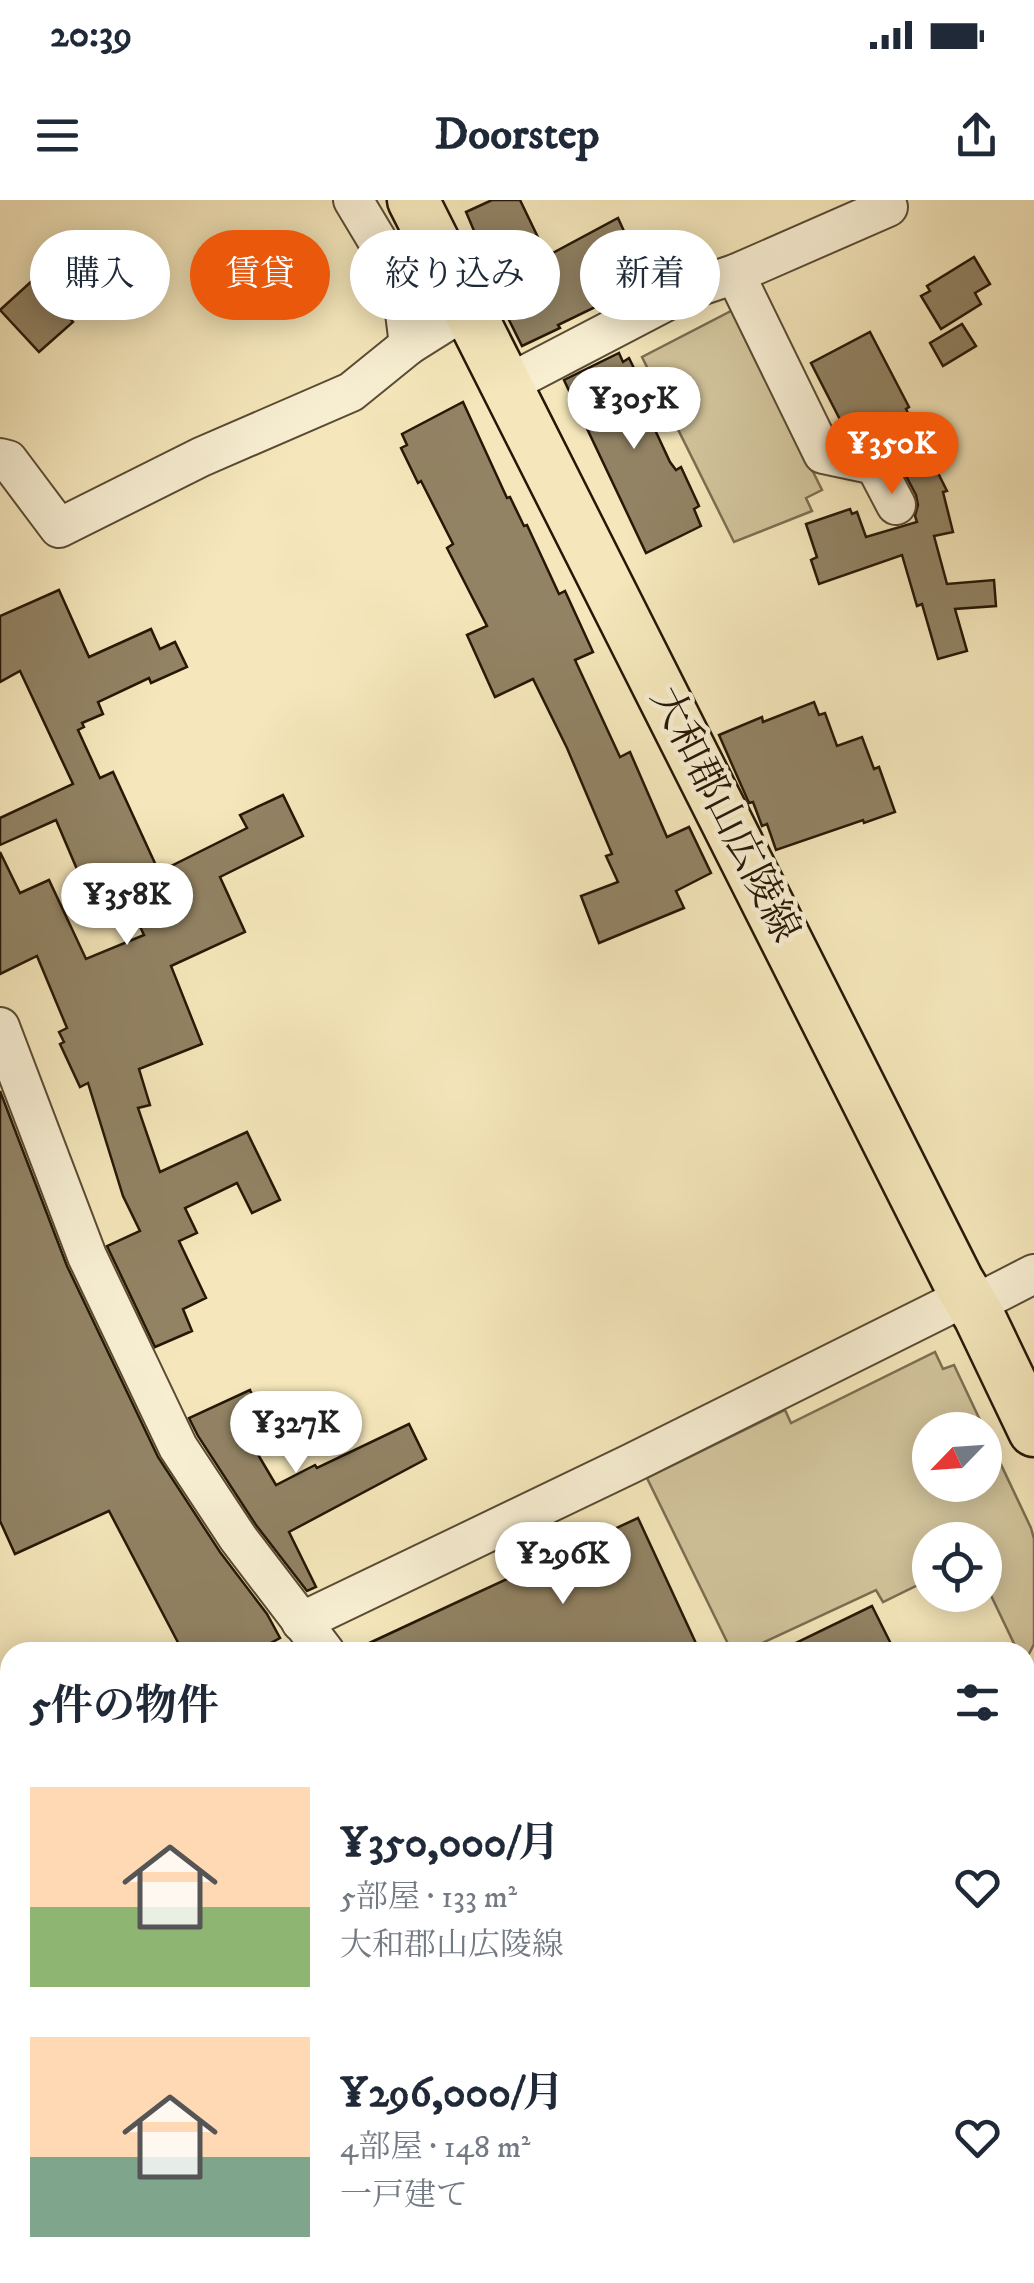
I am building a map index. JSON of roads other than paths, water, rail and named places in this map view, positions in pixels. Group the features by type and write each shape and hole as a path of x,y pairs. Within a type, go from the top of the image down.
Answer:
{"main road":[{"name":"大和郡山広陵線","path":"413,200 428,230"},
{"name":"大和郡山広陵線","path":"474,320 1034,1431"}],"street":[{"path":"353,200 402,289 409,345"},
{"path":"508,384 688,290 735,274 888,207"},
{"path":"735,274 823,454 876,465 896,505"},
{"path":"0,458 8,460 58,528 201,457 351,392 409,345 449,320"},
{"path":"0,1027 86,1256 178,1447 238,1538 317,1642"},
{"path":"300,1622 947,1306 988,1297 1034,1274"}]}
